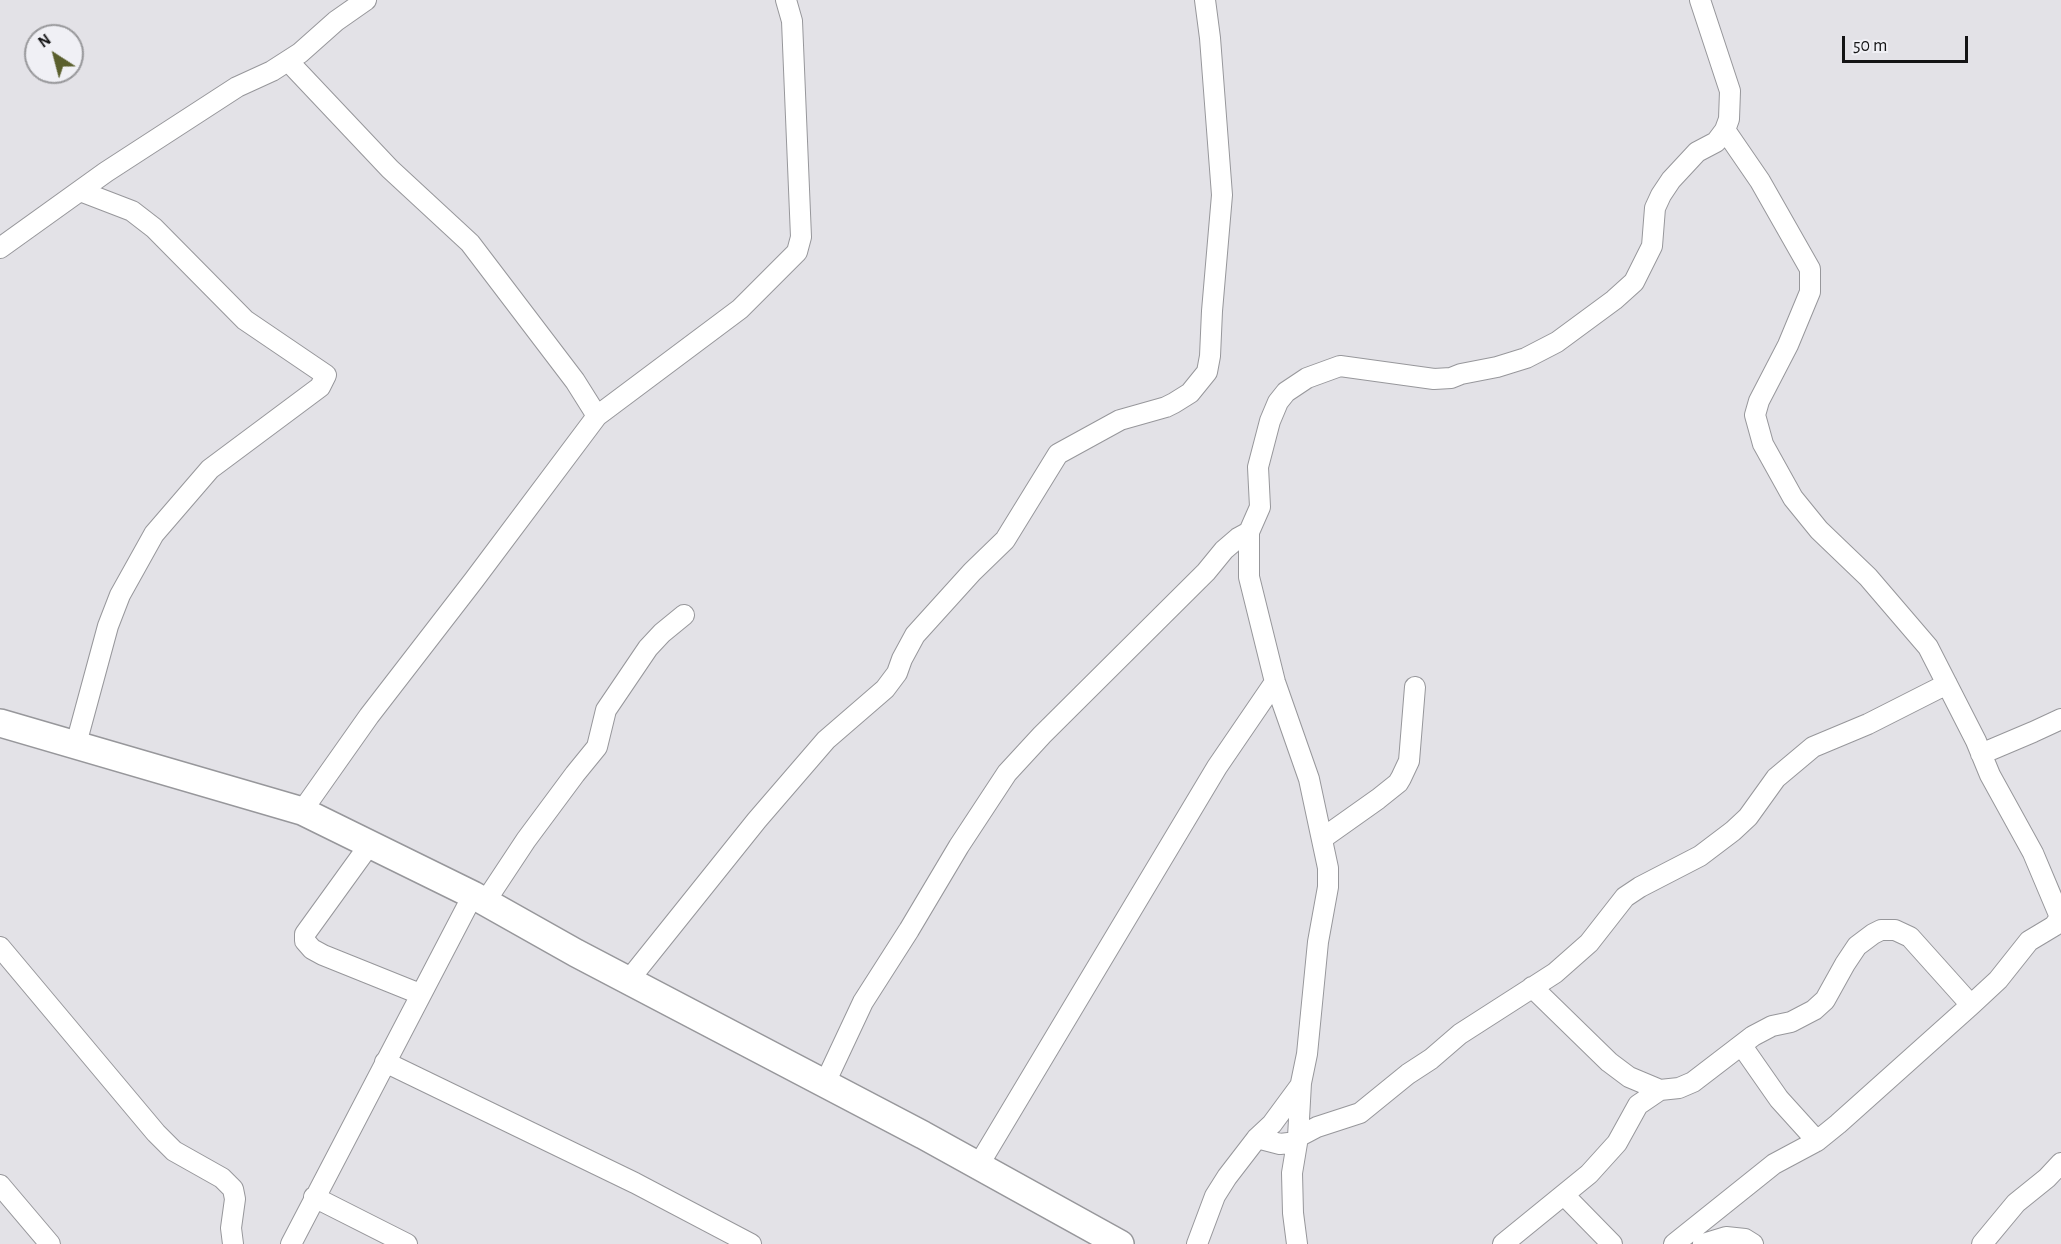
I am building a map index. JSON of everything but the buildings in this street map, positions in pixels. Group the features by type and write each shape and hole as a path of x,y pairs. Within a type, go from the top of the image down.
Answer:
{"street":[{"path":"0,248 106,172 237,87 288,61 366,0"},
{"path":"302,811 369,716 597,416 740,309 797,252 801,228 792,21 786,0"},
{"path":"628,981 826,740 885,689 897,673 902,658 915,635 972,572 1005,540 1058,454 1120,420 1173,403 1190,393 1207,372 1222,195 1205,0"},
{"path":"1297,1244 1293,1213 1292,1173 1298,1140 1301,1083 1307,1054 1318,942 1328,886 1328,868 1309,779 1275,682 1249,577 1250,532 1260,507 1258,467 1270,421 1278,402 1286,392 1306,378 1340,366 1434,379 1451,378 1470,371 1497,367 1526,358 1542,351 1594,315 1634,282 1652,246 1655,208 1661,195 1671,180 1697,152 1716,142 1729,119 1730,91 1700,0"},
{"path":"288,61 390,169 470,243 575,381 597,416"},
{"path":"1674,1244 1774,1164 1817,1141 1838,1124 1998,980 2029,941 2060,922 2058,910 2033,853 1990,775 1928,647 1868,577 1819,530 1792,498 1763,444 1755,415 1759,401 1788,345 1810,292 1810,269 1760,181 1725,129"},
{"path":"76,744 108,626 120,595 154,534 210,469 320,387 326,375 245,320 154,228 132,211 80,191"},
{"path":"825,1083 862,1002 1007,773 1042,735 1206,572 1224,550 1238,538 1250,532"},
{"path":"291,1244 420,994 479,898 597,747 606,710 648,648 684,615"},
{"path":"978,1166 1217,767 1275,682"},
{"path":"1257,1138 1280,1144 1298,1140 1317,1127 1360,1113 1460,1034 1555,973 1589,943 1625,897 1640,886 1700,856 1733,831 1748,817 1776,778 1813,747 1868,724 1947,684"},
{"path":"1323,838 1398,783 1409,761 1415,687"},
{"path":"1981,754 2061,718"},
{"path":"0,723 302,811 479,898 576,953 825,1083 1120,1244"},
{"path":"1328,868 1349,818"},
{"path":"370,844 305,934 305,941 312,949 323,955 420,994"},
{"path":"1503,1244 1589,1174 1617,1143 1638,1105 1660,1090 1679,1088 1693,1082 1753,1036 1772,1026 1791,1022 1814,1010 1825,1000 1857,946 1873,934 1886,929 1895,930 1910,937 1971,1005"},
{"path":"0,947 156,1133 174,1150 222,1178 232,1189 235,1199 231,1228 233,1244"},
{"path":"1532,987 1609,1062 1629,1077 1660,1090"},
{"path":"1742,1046 1779,1099 1817,1141"},
{"path":"385,1062 635,1183 751,1244"},
{"path":"1629,1077 1636,1092 1638,1105"},
{"path":"1197,1244 1215,1196 1301,1083"},
{"path":"1982,1244 2016,1203 2047,1178 2061,1163"},
{"path":"0,1185 50,1244"},
{"path":"1564,1195 1612,1244"},
{"path":"314,1197 407,1244"},
{"path":"1703,1244 1726,1237 1745,1239 1753,1244"}]}
